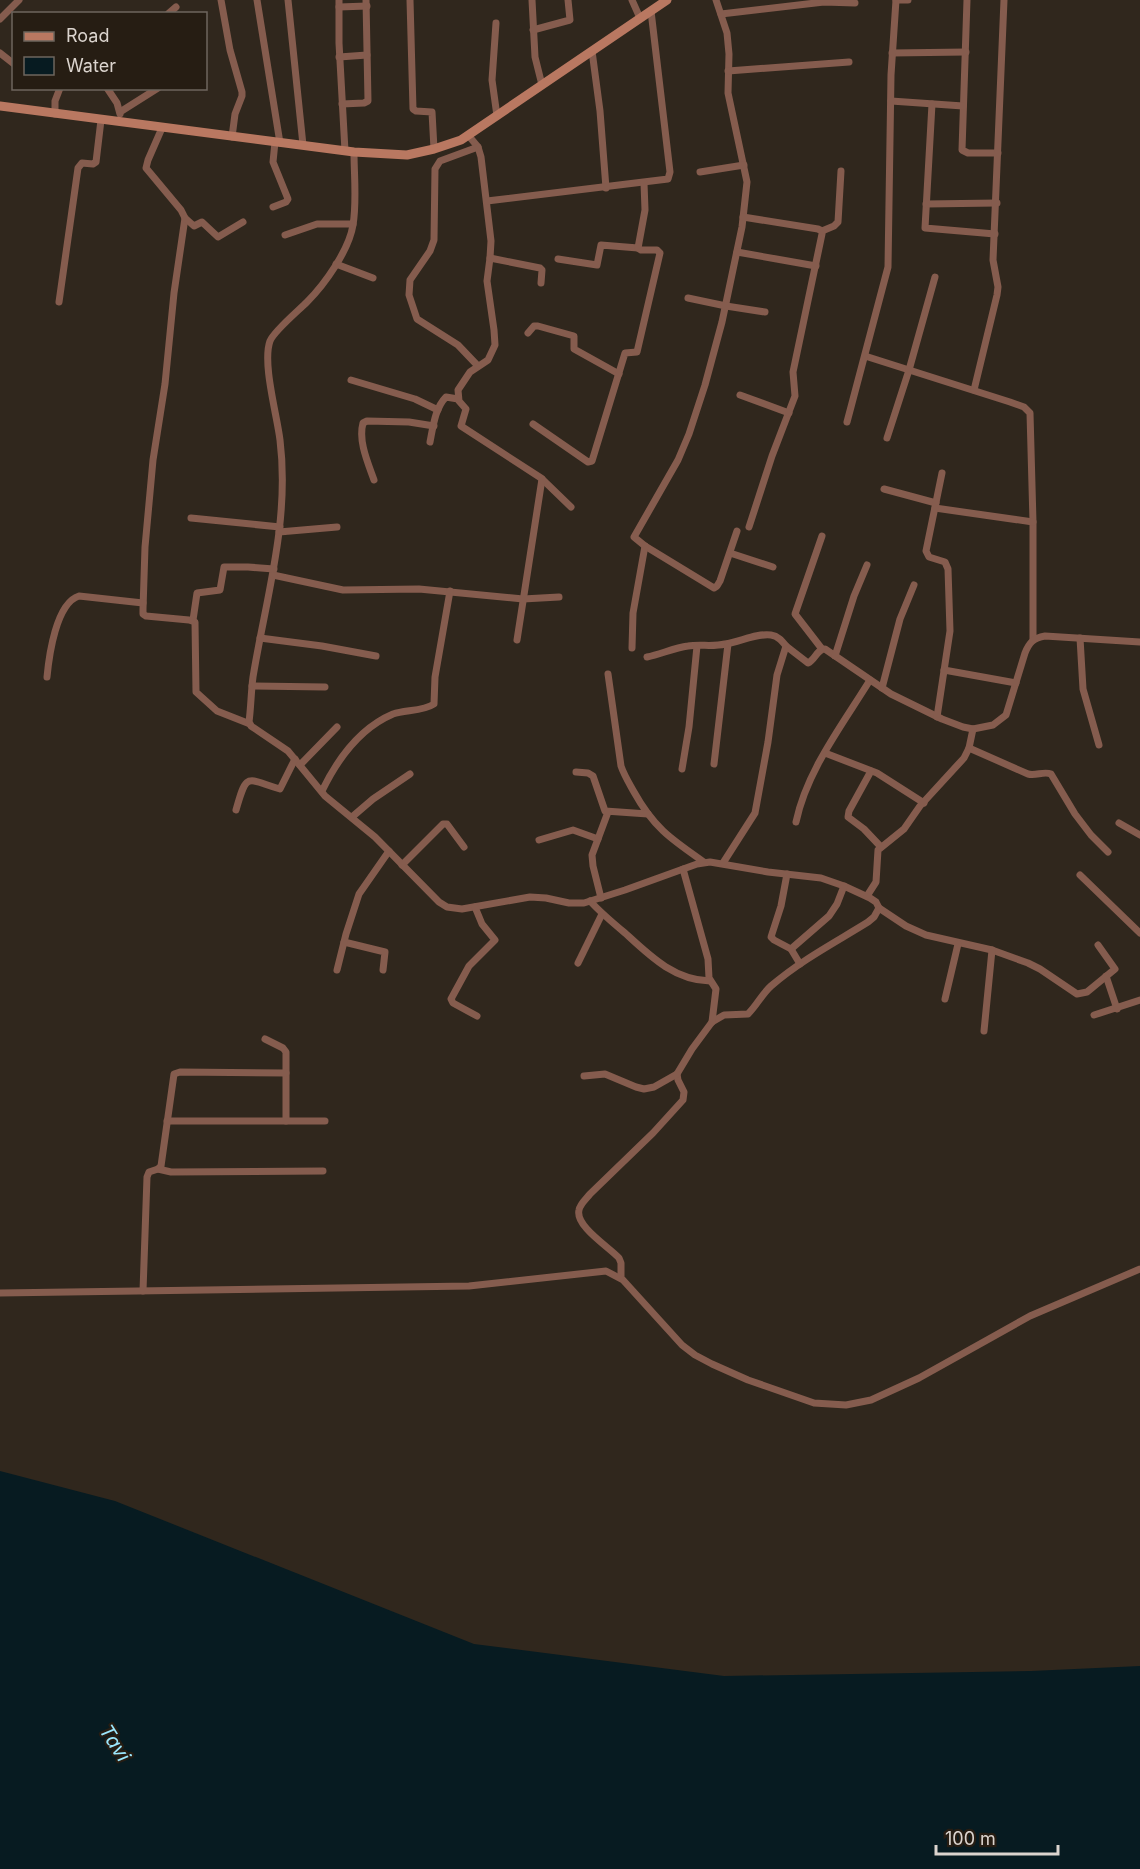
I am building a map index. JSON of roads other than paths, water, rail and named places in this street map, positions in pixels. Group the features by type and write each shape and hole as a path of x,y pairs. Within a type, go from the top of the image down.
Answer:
{"street":[{"path":"0,19 19,0"},
{"path":"221,0 242,92 235,114 232,137"},
{"path":"257,0 276,146 275,166 288,199 273,207"},
{"path":"288,0 303,145"},
{"path":"410,0 413,109 432,112 434,149"},
{"path":"532,0 536,66 542,85"},
{"path":"533,30 570,20 568,0"},
{"path":"632,0 640,18"},
{"path":"478,366 458,345 417,319 412,306 409,288 414,273 430,251 434,240 437,165 473,141 497,116 542,85 592,57 640,18 667,0"},
{"path":"716,0 727,33 729,100 744,165 747,189 743,217 726,306 705,385 678,460 634,535 636,540 645,546 714,588 720,581 737,531"},
{"path":"847,422 887,277 892,53 896,0 908,0"},
{"path":"967,0 962,150 968,153 998,153"},
{"path":"974,390 998,295 993,260 1004,0"},
{"path":"721,14 824,2 855,3"},
{"path":"250,724 252,686 274,572 283,487 280,440 268,364 270,339 312,297 336,264 348,242 353,224 351,155 342,104 339,4 366,3 369,101 342,104"},
{"path":"170,12 176,7"},
{"path":"487,201 668,179 670,172 653,11"},
{"path":"496,23 492,80 497,116"},
{"path":"892,53 966,52"},
{"path":"339,57 367,55"},
{"path":"592,57 600,111 606,188"},
{"path":"728,71 849,62"},
{"path":"55,114 55,101 59,90"},
{"path":"108,90 117,103 121,122"},
{"path":"120,112 155,90"},
{"path":"891,101 963,106"},
{"path":"932,104 925,226 927,229 995,234"},
{"path":"0,106 55,114 101,125 121,122 160,132 232,137 276,146 303,145 351,155 407,155 461,140 473,141"},
{"path":"59,302 78,165 96,162 101,125"},
{"path":"160,132 146,168 185,218 194,226 202,223 218,237 243,222"},
{"path":"473,141 481,157 487,201 491,241 487,281 495,345 488,360 470,372 458,390 458,399 466,409 461,424 462,428 542,479 571,507"},
{"path":"700,172 744,165"},
{"path":"743,217 822,231 834,226 838,222 842,171"},
{"path":"638,248 645,210 644,183"},
{"path":"926,204 997,203"},
{"path":"185,218 174,293 165,384 153,460 146,531 143,614 193,620"},
{"path":"285,235 317,224 353,224"},
{"path":"749,527 772,456 795,396 793,372 822,231"},
{"path":"533,424 578,456 591,462 625,353 637,352 660,253 657,250 601,245 597,265 558,259"},
{"path":"737,252 816,266"},
{"path":"490,258 540,268 541,283"},
{"path":"336,264 373,278"},
{"path":"887,438 935,277"},
{"path":"688,298 765,312"},
{"path":"528,333 538,326 574,336 574,350 619,374"},
{"path":"822,536 795,615 822,649 882,688 963,728 973,729 993,725 1006,715 1025,653 1033,640 1030,413 1024,407 865,356"},
{"path":"351,380 415,399 438,410"},
{"path":"740,395 789,413"},
{"path":"430,442 438,410 444,398 458,399"},
{"path":"374,480 361,433 363,423 397,421 434,426"},
{"path":"937,717 950,621 948,569 945,562 929,557 926,551 942,473"},
{"path":"517,640 542,479"},
{"path":"884,489 935,506 1033,522"},
{"path":"191,518 280,530 337,527"},
{"path":"632,648 633,613 645,546"},
{"path":"730,553 773,567"},
{"path":"835,656 854,596 867,565"},
{"path":"559,597 523,599 450,591 389,588 344,590 274,572 224,567 220,590 197,592 193,620 195,624 196,692 217,711 250,724 277,742 298,762 322,791 367,829 444,906 451,908 475,907 530,897 568,903 590,902 704,862 723,863 821,878 844,886 867,896 876,902 879,908 906,926 926,935 958,944 992,950 1040,969 1077,994 1087,992 1115,968 1098,945"},
{"path":"882,688 900,619 914,585"},
{"path":"322,791 338,763 371,725 394,714 434,704 435,677 450,591"},
{"path":"47,677 53,637 73,598 79,596 143,603"},
{"path":"647,657 681,647 714,646 769,635 775,636 808,663 822,649"},
{"path":"1033,640 1045,636 1140,642"},
{"path":"260,638 376,656"},
{"path":"1080,638 1083,689 1100,745"},
{"path":"714,764 728,644"},
{"path":"682,769 690,727 697,645"},
{"path":"723,863 755,813 777,675 786,646"},
{"path":"944,670 1016,683"},
{"path":"608,674 623,770 648,814 660,830 704,862"},
{"path":"796,822 804,796 825,753 870,680"},
{"path":"252,686 325,687"},
{"path":"236,810 244,784 256,780 280,789 298,762 337,727"},
{"path":"867,896 876,882 877,854 881,847 904,829 964,758 969,748 973,729"},
{"path":"969,748 1028,774 1045,772 1051,774 1075,814 1108,852"},
{"path":"825,753 885,778 924,803"},
{"path":"576,771 593,776 603,809 608,812 648,814"},
{"path":"871,771 849,811 848,818 864,829 881,847"},
{"path":"352,817 373,799 410,774"},
{"path":"601,898 592,858 608,812"},
{"path":"1119,823 1140,835"},
{"path":"402,865 443,824 447,824 464,847"},
{"path":"539,840 573,830 598,839"},
{"path":"337,970 359,894 389,851"},
{"path":"683,869 708,959 710,981 716,992 712,1022"},
{"path":"787,874 781,906 771,937 791,949 800,964"},
{"path":"1080,875 1140,933"},
{"path":"791,949 829,916 844,886"},
{"path":"590,902 665,966 692,979 710,981"},
{"path":"475,907 482,924 495,940 469,966 451,999 453,1003 477,1016"},
{"path":"584,1076 605,1074 644,1089 654,1087 677,1074 692,1049 719,1016 748,1014 770,987 800,964 868,922 879,908"},
{"path":"578,963 602,914"},
{"path":"344,942 385,952 383,970"},
{"path":"945,999 958,944"},
{"path":"984,1031 992,950"},
{"path":"1106,976 1117,1009"},
{"path":"1094,1015 1140,1000"},
{"path":"265,1039 285,1050 286,1121"},
{"path":"158,1169 161,1166 173,1077 177,1072 286,1073"},
{"path":"621,1278 619,1258 581,1221 578,1214 579,1208 683,1100 684,1092 677,1074"},
{"path":"167,1121 325,1121"},
{"path":"143,1291 149,1172 158,1169 171,1172 323,1171"},
{"path":"0,1293 469,1286 600,1271 621,1278 682,1345 711,1364 748,1380 814,1403 846,1405 871,1400 919,1378 1030,1316 1140,1269"}],"water":[{"name":"Tavi","path":"0,1471 115,1501 474,1644 724,1676 1031,1671 1140,1666 1140,1869 0,1869"}]}
